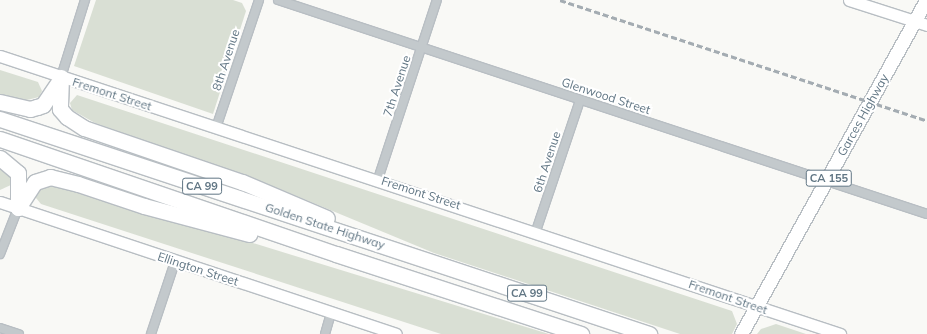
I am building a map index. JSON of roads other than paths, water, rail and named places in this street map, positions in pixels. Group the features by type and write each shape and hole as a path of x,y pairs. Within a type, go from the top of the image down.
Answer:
{"highway":[{"path":"0,102 30,109 43,105 61,77"},
{"path":"61,77 60,109 67,117 84,128 242,182 404,253"},
{"name":"Golden State Highway","path":"0,119 649,334"},
{"name":"Golden State Highway","path":"0,139 336,254 581,334"},
{"path":"0,158 18,173 18,208"},
{"path":"18,208 35,182 42,178 57,178 180,216 336,254"}],"main road":[{"name":"Garces Highway","path":"741,334 926,0"}],"street":[{"path":"61,77 85,0"},
{"name":"8th Avenue","path":"216,128 259,0"},
{"name":"Glenwood Street","path":"278,0 927,214"},
{"name":"7th Avenue","path":"378,179 438,0"},
{"path":"849,0 927,25"},
{"name":"Fremont Street","path":"0,56 216,128 536,231 755,307 840,334"},
{"name":"6th Avenue","path":"536,231 580,100"},
{"name":"Ellington Street","path":"0,202 175,262 396,334"},
{"path":"0,254 18,208"},
{"path":"151,334 175,262"},
{"path":"325,334 331,313"},
{"path":"0,328 19,334"}],"railway":[{"path":"560,0 927,121"}]}
